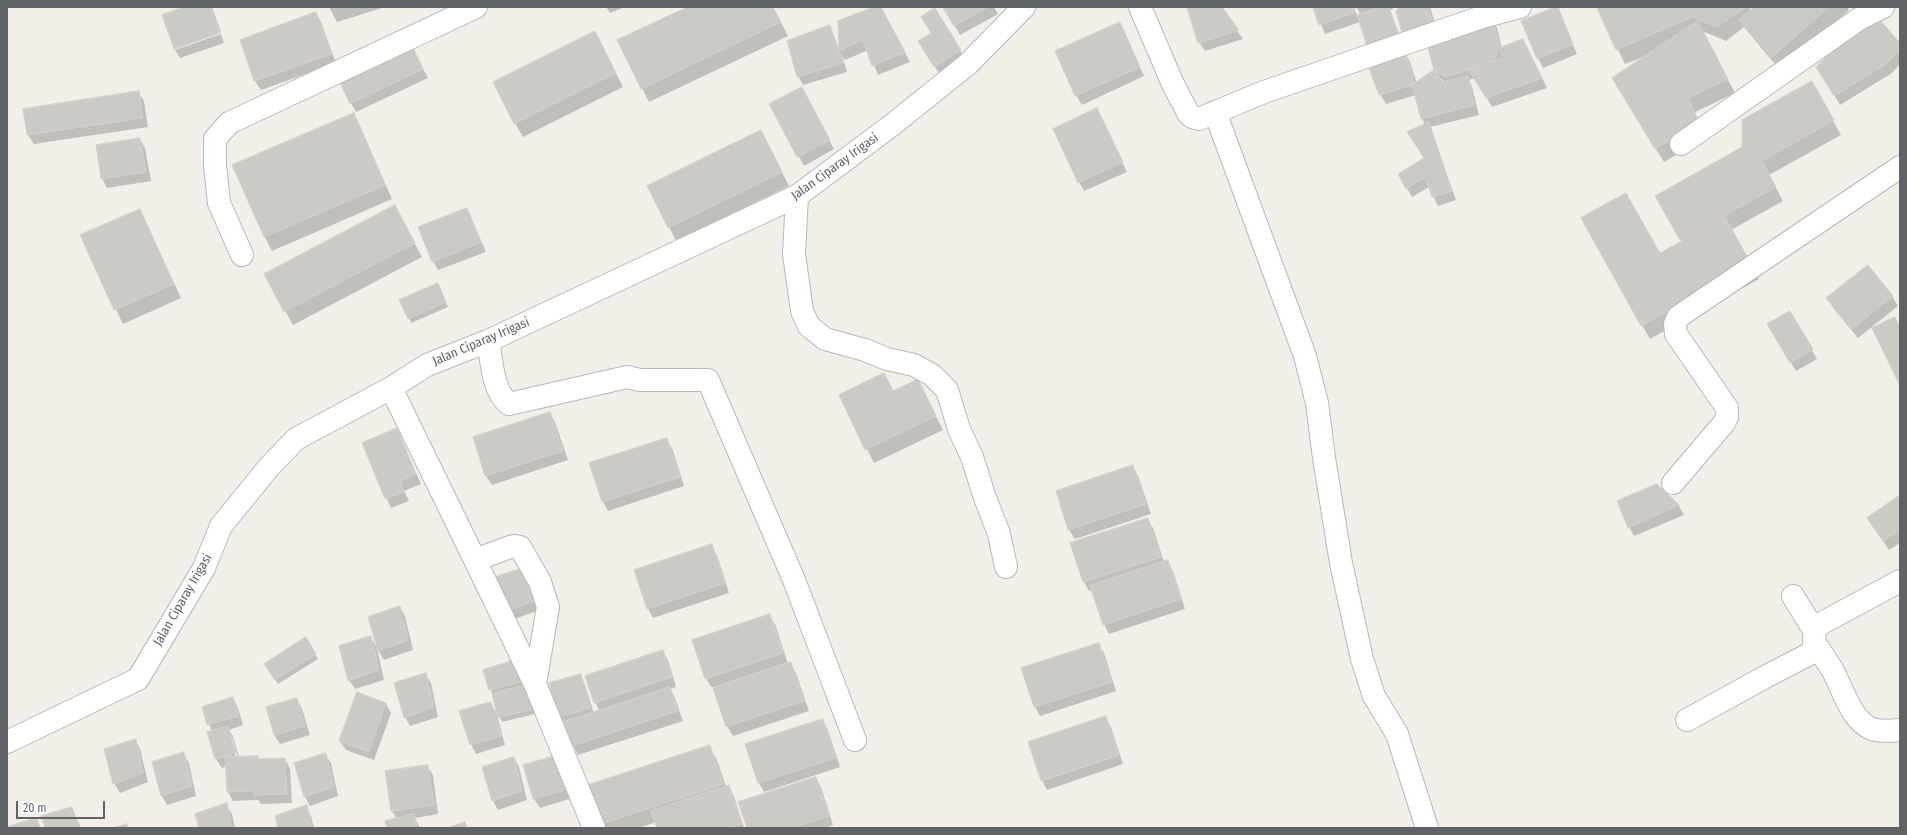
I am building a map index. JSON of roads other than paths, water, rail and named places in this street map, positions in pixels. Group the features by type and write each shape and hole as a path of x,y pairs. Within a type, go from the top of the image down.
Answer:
{"street":[{"path":"242,255 219,203 215,165 215,139 229,123 476,7"},
{"name":"Jalan Ciparay Irigasi","path":"7,742 138,679 204,568 221,526 269,467 296,439 391,388 427,365 796,206 886,130 968,64 1024,7"},
{"path":"1140,7 1172,82 1188,113 1192,117 1199,119 1264,92 1479,18 1520,7"},
{"path":"1681,144 1859,19 1883,7"},
{"path":"1895,7 1900,8"},
{"path":"1215,112 1305,356 1317,403 1324,458 1341,563 1362,659 1374,696 1396,734 1427,828"},
{"path":"1674,483 1724,423 1727,417 1727,408 1676,334 1675,324 1678,317 1900,167"},
{"path":"796,206 794,254 802,311 809,326 825,339 865,350 887,359 914,365 932,375 947,390 999,534 1006,567"},
{"path":"488,340 497,386 503,399 509,404 627,377 640,380 708,380 794,580 856,740"},
{"path":"391,388 535,684 594,828"},
{"path":"475,560 510,547 518,546 527,557 540,582 548,607 535,684"},
{"path":"1687,720 1765,677 1817,641 1820,624 1900,581"},
{"path":"1793,596 1833,672 1846,701 1863,723 1872,729 1883,731 1900,730"}]}
